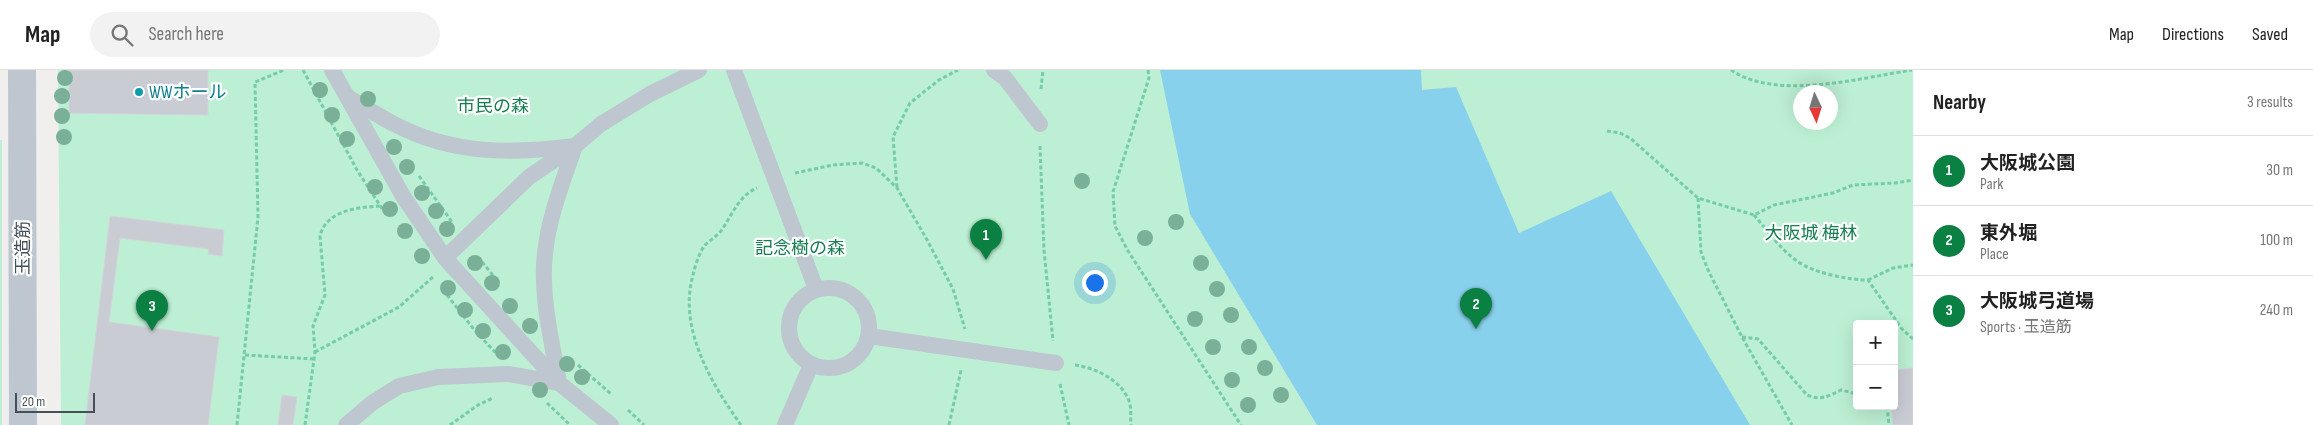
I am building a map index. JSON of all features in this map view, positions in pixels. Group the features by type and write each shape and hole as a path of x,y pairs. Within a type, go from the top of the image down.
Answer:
{"street":[{"name":"玉造筋","path":"22,70 23,425"},
{"path":"332,70 403,196 444,258 559,383 610,425"},
{"path":"444,258 529,177 575,146 601,124 650,94 699,70"},
{"path":"734,70 816,289"},
{"path":"994,70 1005,78 1040,124"},
{"path":"348,97 396,125 424,137 467,149 500,152 575,146"},
{"path":"559,383 545,276 545,254 559,190 575,146"},
{"path":"833,287 849,293 862,304 869,319 869,336 862,352 847,364 830,369 811,365 798,356 790,342 788,325 792,310 802,297 816,289 833,287"},
{"path":"869,336 1056,363"},
{"path":"785,425 811,365"},
{"path":"346,425 372,403 399,386 438,377 508,374 559,383"}],"path":[{"path":"237,425 258,217 255,82 284,70"},
{"path":"897,188 894,136 910,103 939,80 958,70"},
{"path":"1043,70 1040,124 1044,250 1056,363 1069,425"},
{"path":"1148,70 1149,78 1112,192 1115,226 1128,251 1241,425"},
{"path":"1730,70 1756,80 1806,86 1912,70"},
{"path":"1607,131 1620,133 1630,138 1698,198 1754,215 1797,262 1813,269 1854,280 1868,280 1893,268 1913,264"},
{"path":"418,175 501,285"},
{"path":"1754,215 1774,205 1833,193 1853,185 1913,180"},
{"path":"1698,198 1702,252 1742,337 1792,425"},
{"path":"304,425 315,352 313,326 325,290 320,236 322,229 330,220 344,212 358,207 381,206"},
{"path":"315,352 400,307 433,277"},
{"path":"1868,280 1902,329 1913,339"},
{"path":"1742,337 1758,339 1807,394 1814,398 1828,397 1841,390 1853,393"},
{"path":"552,339 613,396"},
{"path":"244,355 314,359"},
{"path":"1056,363 1085,367 1106,376 1124,391 1128,400 1131,425"},
{"path":"450,425 478,405 495,397"},
{"path":"625,407 644,425"},
{"path":"1887,410 1889,425"}],"green space":[{"path":"58,70 1913,70 1913,425 61,425"},
{"path":"0,140 2,140 2,425 0,425"}],"water":[{"path":"1160,70 1421,70 1422,90 1456,87 1519,233 1611,191 1750,425 1317,425 1190,214"}],"building":[{"name":"WWホール","path":"69,70 208,70 208,115 69,113"},
{"path":"110,216 224,230 222,256 208,254 209,249 120,238 109,322 219,337 208,425 85,425"},
{"path":"1913,368 1913,425 1893,425 1891,410 1898,410 1898,370"},
{"path":"282,395 297,397 293,425 278,425"}],"place":[{"name":"WWホール","path":"139,92"},
{"name":"大阪城公園","path":"986,260"},
{"name":"東外堀","path":"1476,329"},
{"name":"大阪城弓道場","path":"152,331"}],"park label":[{"name":"市民の森","path":"493,106"},
{"name":"大阪城 梅林","path":"1811,233"},
{"name":"記念樹の森","path":"800,248"}]}
